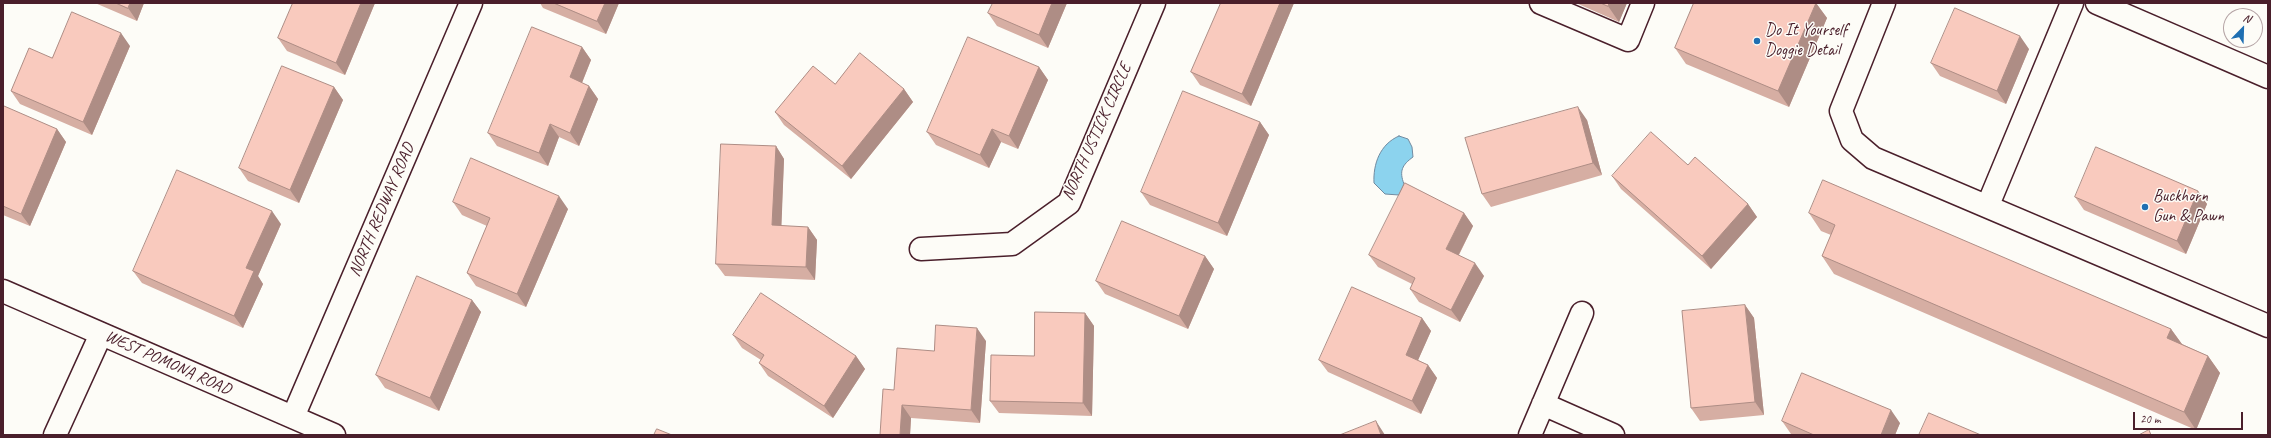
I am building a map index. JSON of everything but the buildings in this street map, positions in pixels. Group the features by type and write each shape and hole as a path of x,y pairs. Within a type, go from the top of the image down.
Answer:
{"street":[{"name":"NORTH REDWAY ROAD","path":"293,417 471,3"},
{"name":"NORTH USTICK CIRCLE","path":"921,249 1012,244 1069,203 1154,3"},
{"path":"1541,3 1628,40 1644,3"},
{"path":"1884,3 1842,111 1852,140 1873,158 1988,205 2268,326"},
{"path":"1988,205 2072,3"},
{"path":"2097,3 2268,77"},
{"name":"WEST POMONA ROAD","path":"3,291 334,435"},
{"path":"1530,435 1582,314"},
{"path":"55,435 101,334"},
{"path":"1543,404 1613,435"}],"water":[{"path":"1399,136 1408,139 1412,147 1413,157 1402,169 1404,184 1399,195 1385,194 1374,183 1376,162 1382,149"}],"place":[{"name":"Do It Yourself Doggie Detail","path":"1757,41"},
{"name":"Buckhorn Gun & Pawn","path":"2145,207"}]}
